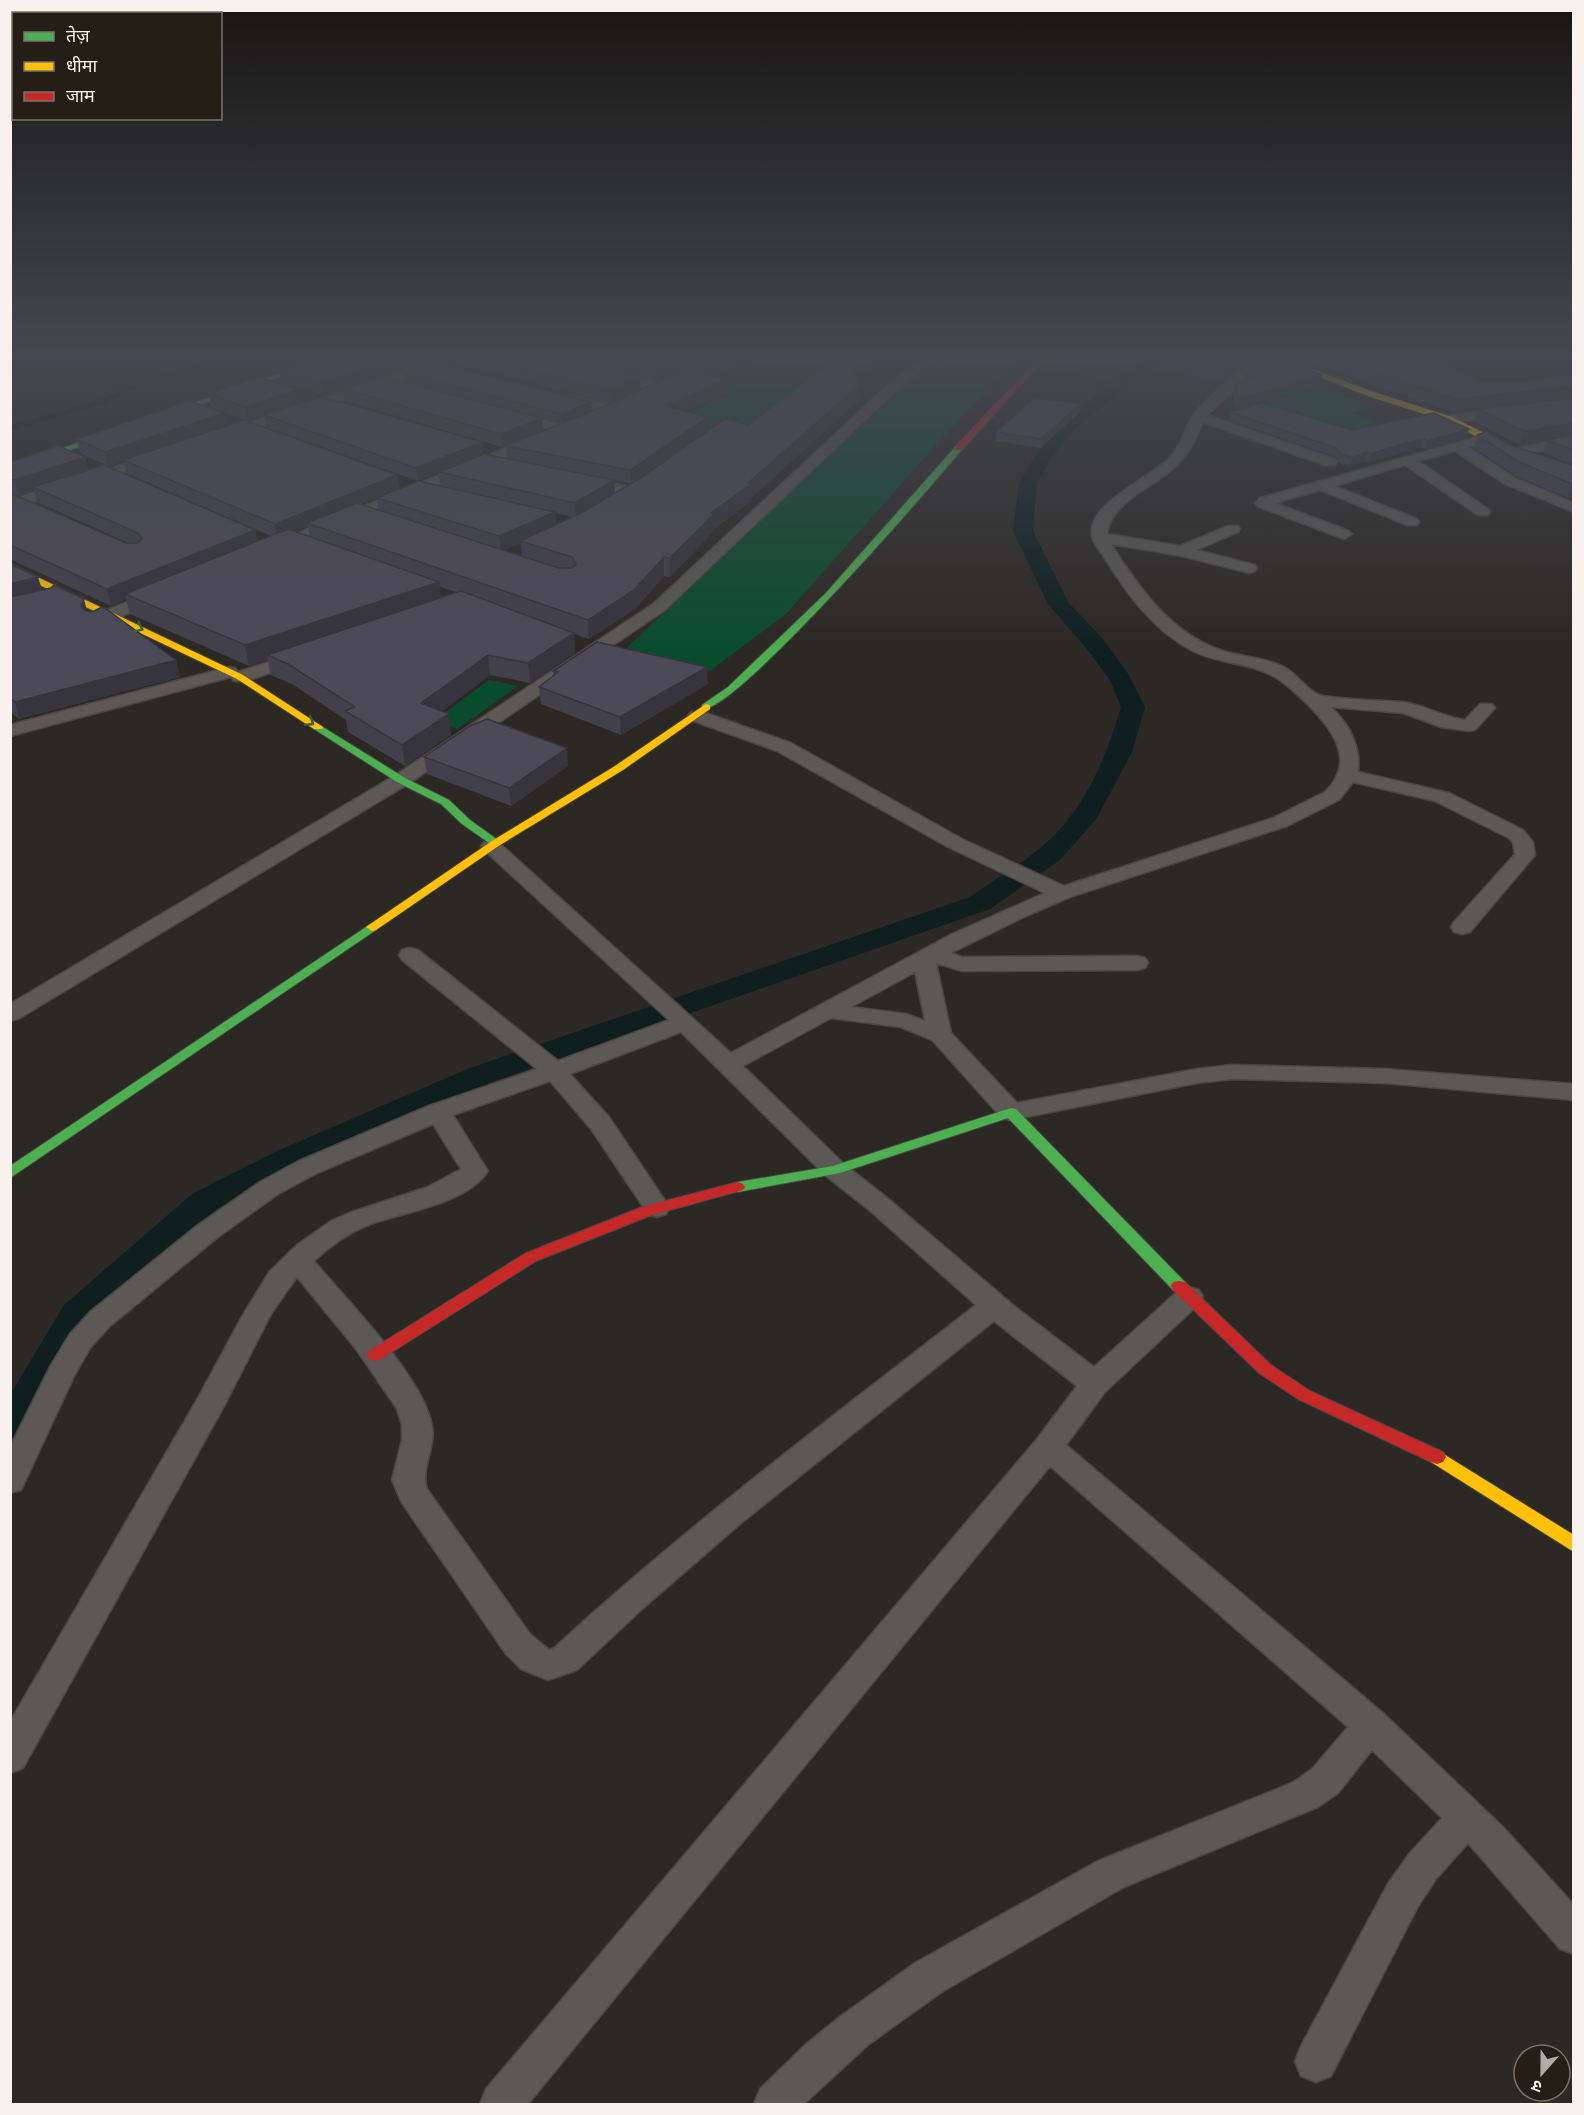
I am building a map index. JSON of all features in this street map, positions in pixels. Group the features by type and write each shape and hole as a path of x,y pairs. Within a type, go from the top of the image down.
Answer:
{"street":[{"path":"10,469 55,454"},
{"path":"64,454 132,482"},
{"path":"14,501 112,473 168,454"},
{"path":"312,549 276,545 417,488 480,454 502,459 513,454"},
{"path":"10,1014 391,787 596,650 678,591 820,454"},
{"path":"10,1173 493,844 587,789 697,716 740,683 828,596 954,454"},
{"path":"728,1065 929,956 1018,911 1063,893 1280,822 1332,796 1347,774 1349,762 1344,736 1332,718 1291,679 1272,668 1215,654 1198,647 1172,629 1133,591 1099,537 1101,521 1113,507 1171,464 1180,454"},
{"path":"1307,454 1330,462"},
{"path":"1344,534 1262,503 1430,454"},
{"path":"1468,454 1510,482 1574,508"},
{"path":"1520,454 1574,474"},
{"path":"1407,460 1483,512"},
{"path":"572,480 639,488 615,502"},
{"path":"396,481 440,494"},
{"path":"1320,485 1412,522"},
{"path":"14,501 39,512"},
{"path":"359,513 381,520"},
{"path":"1182,551 1233,529"},
{"path":"1099,537 1182,551 1249,568"},
{"path":"10,567 110,615 233,680 391,787 445,802 685,1022 834,1170 877,1203 995,1305 1095,1384"},
{"path":"10,580 44,600 95,621 210,677 233,680 318,651"},
{"path":"95,621 173,589"},
{"path":"574,642 596,650"},
{"path":"10,731 210,677"},
{"path":"1314,700 1406,708 1447,723 1469,726 1486,708"},
{"path":"697,716 784,747 955,843 1063,893"},
{"path":"1347,774 1442,797 1507,829 1523,842 1524,855 1461,927"},
{"path":"436,814 466,822"},
{"path":"410,955 555,1071 600,1123 657,1208"},
{"path":"929,956 962,964 1137,963"},
{"path":"929,956 940,1035"},
{"path":"828,1011 877,1015 906,1021 940,1035 1189,1297 1265,1369 1304,1395 1449,1462 1574,1545"},
{"path":"14,1470 60,1375 80,1341 100,1318 208,1231 269,1188 308,1167 438,1112 685,1022"},
{"path":"375,1355 531,1257 621,1220 657,1208 742,1186 834,1170 1011,1112 1197,1076 1232,1072 1386,1076 1574,1092"},
{"path":"10,1757 273,1289 298,1260 332,1232 356,1220 449,1189 469,1178 475,1171 438,1112"},
{"path":"298,1260 375,1355 412,1406 417,1425 416,1450 408,1480 413,1494 519,1644 532,1659 548,1665 565,1660 630,1599 730,1514 995,1305"},
{"path":"501,2104 1048,1447 1095,1384 1189,1297"},
{"path":"1048,1447 1259,1626 1371,1725 1490,1839 1574,1935"},
{"path":"775,2104 855,2030 929,1977 1111,1874 1305,1795 1325,1780 1371,1725"},
{"path":"1316,2061 1403,1894 1423,1866 1467,1817"}],"green space":[{"path":"831,454 928,454 786,614 710,671 617,657"},
{"path":"489,680 518,686 457,729 434,721"}],"building":[{"path":"35,454 77,454 85,457 15,480 10,479 10,462"},
{"path":"142,454 338,454 397,475 275,524 123,460"},
{"path":"375,454 452,454 416,468"},
{"path":"484,454 614,480 575,503 439,472"},
{"path":"546,454 654,454 630,470"},
{"path":"675,454 781,454 748,483 751,484 711,513 714,514 670,558 664,557 634,590 588,620 307,523 357,503 559,568 572,568 576,564 572,557 520,541 583,512 639,479"},
{"path":"1340,454 1363,454 1352,458"},
{"path":"1506,454 1537,454 1574,466 1574,484 1572,484 1519,462"},
{"path":"104,465 255,530 107,589 10,545 10,493 126,543 138,543 142,538 138,533 33,487"},
{"path":"418,481 555,512 499,536 377,498"},
{"path":"288,529 439,582 245,645 125,594"},
{"path":"10,564 38,577 10,584"},
{"path":"54,585 84,599 81,606 85,611 92,612 102,607 106,609 176,660 15,702 10,698 10,597 51,588"},
{"path":"461,591 574,633 528,663 488,655 421,703 449,714 402,745 345,711 355,707 288,664 267,655"},
{"path":"597,642 707,667 620,717 539,687 558,672 553,671"},
{"path":"487,719 567,748 509,788 424,757 470,726"}],"waterway":[{"path":"10,1430 77,1314 204,1202 289,1159 481,1075 980,903 1050,854 1088,812 1120,752 1133,707 1121,680 1094,643 1059,604 1023,531 1028,483 1045,454"}],"traffic: fast":[{"path":"10,469 54,454"},
{"path":"706,707 732,689 828,596 954,454"},
{"path":"318,727 401,780 445,802 466,822 496,843"},
{"path":"10,1173 372,927"},
{"path":"738,1187 835,1170 1011,1112 1179,1286"}],"traffic: slow":[{"path":"1520,454 1574,474"},
{"path":"10,567 240,677 318,727"},
{"path":"372,927 496,843 619,768 706,707"},
{"path":"1437,1457 1574,1545"}],"traffic: jam":[{"path":"375,1355 531,1257 647,1211 738,1187"},
{"path":"1179,1286 1265,1369 1304,1395 1437,1457"}]}
